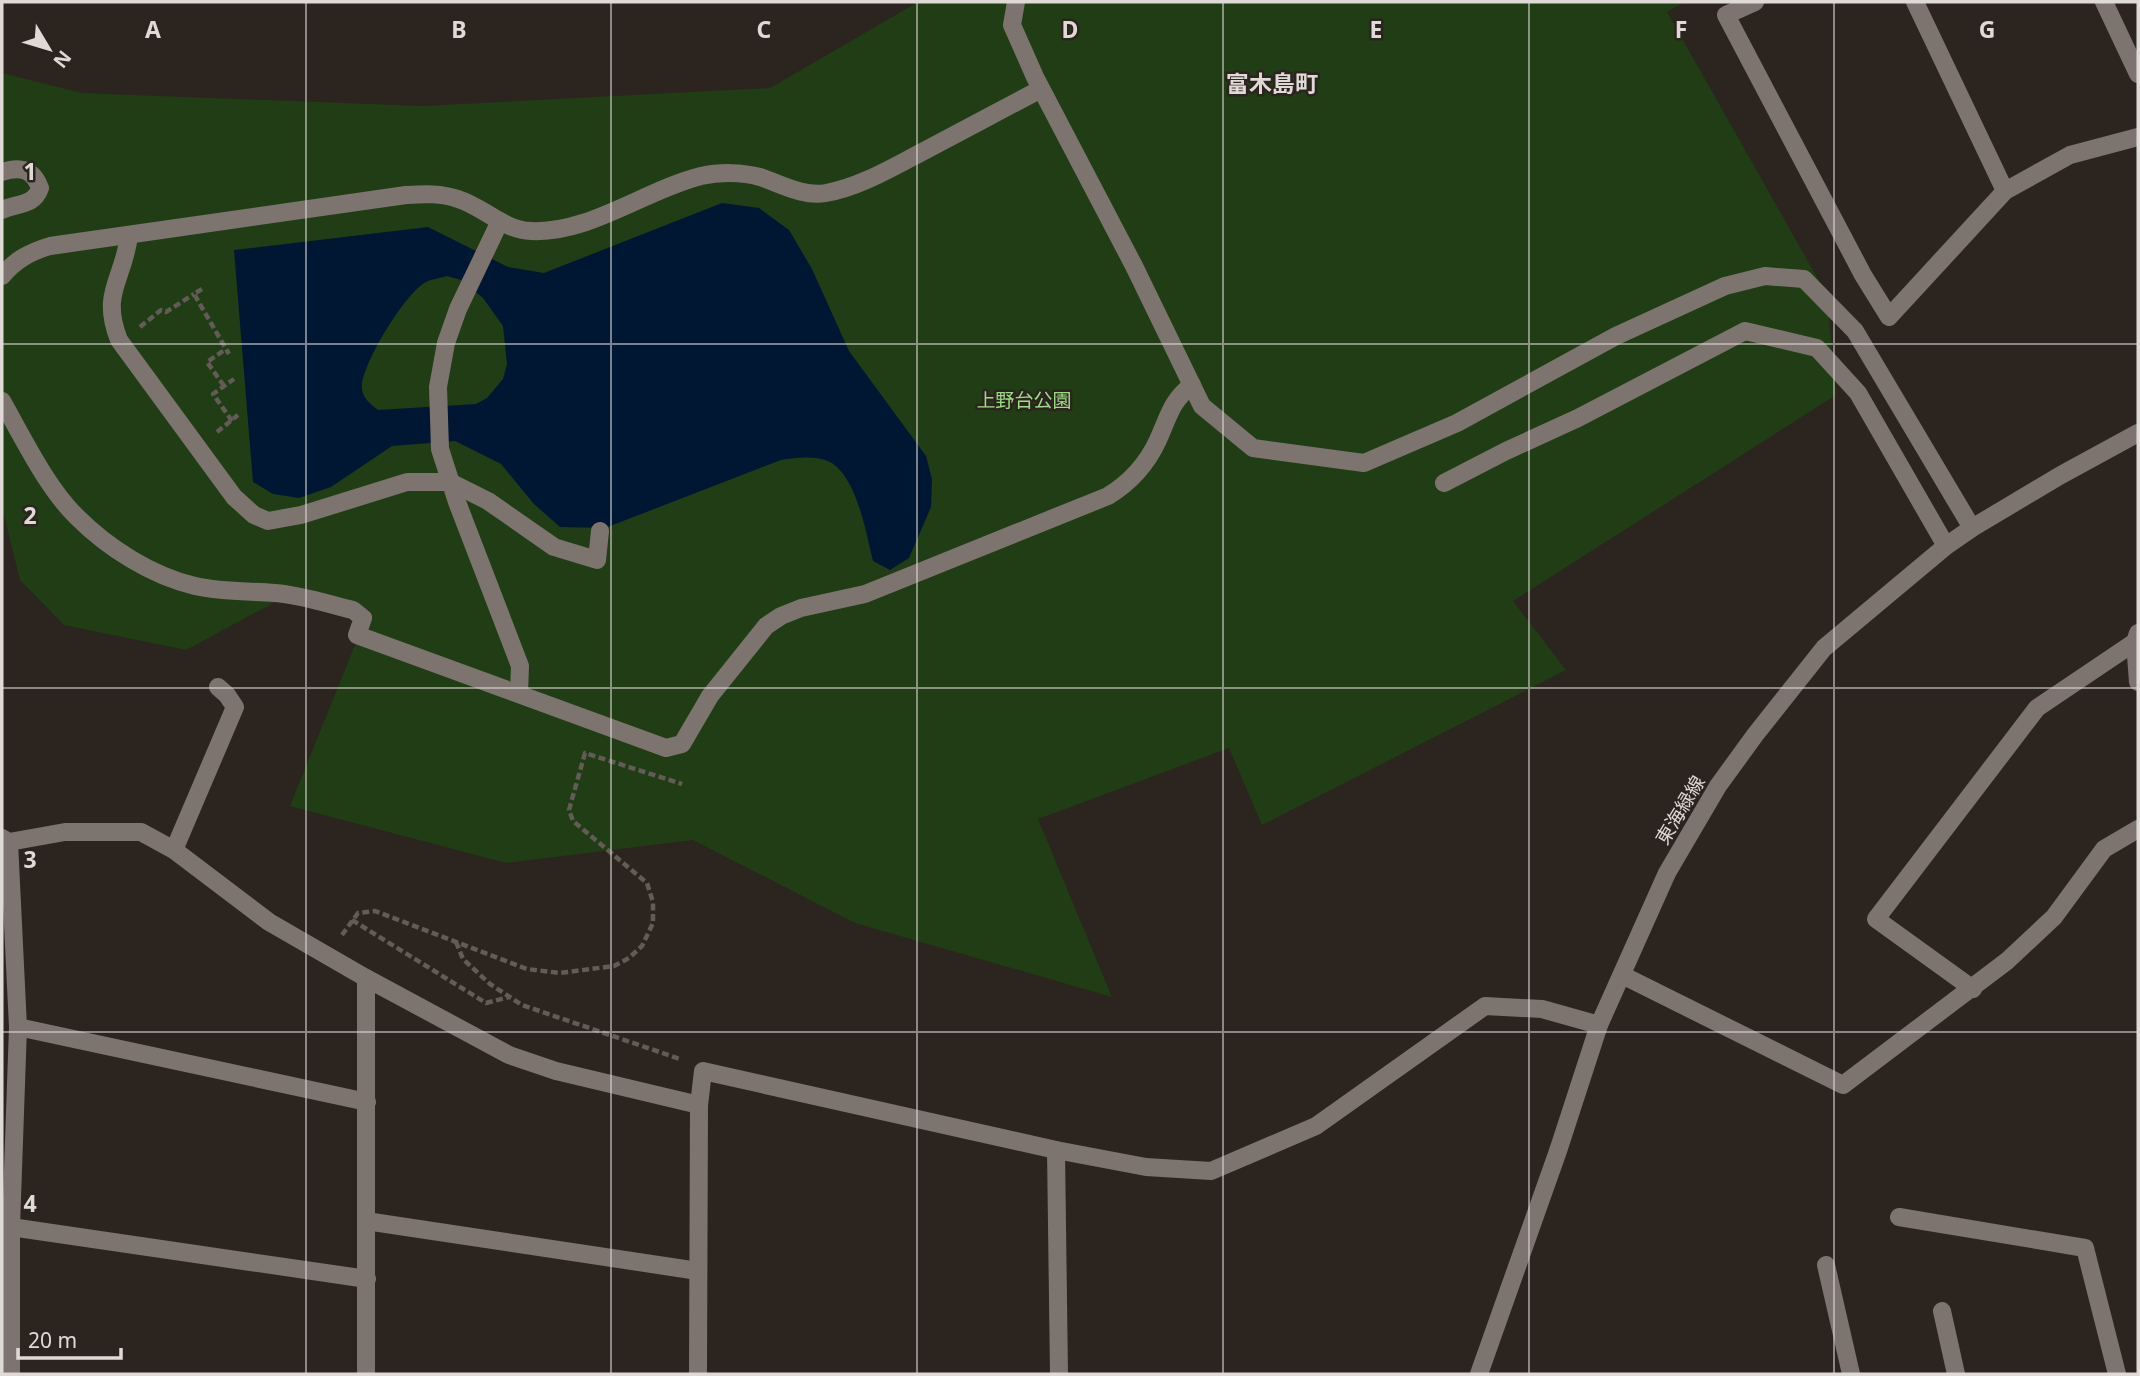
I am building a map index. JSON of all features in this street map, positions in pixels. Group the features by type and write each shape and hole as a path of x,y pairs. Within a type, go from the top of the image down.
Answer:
{"street":[{"path":"1016,2 1012,25 1041,89 1135,265 1202,406 1254,448 1364,463 1457,423 1616,337 1725,286 1765,276 1804,279 1855,331 1972,528"},
{"path":"1755,2 1726,15 1863,275 1889,317 2005,191 2070,155 2138,137"},
{"path":"1915,2 2005,191"},
{"path":"2104,2 2138,74"},
{"path":"2,276 30,252 50,246 406,195 433,194 458,199 497,227 552,231 581,224 652,192 704,175 742,174 802,192 824,194 885,171 1041,89"},
{"path":"2,172 16,168 25,169 36,178 40,188 32,202 2,210"},
{"path":"497,227 458,309 446,343 438,387 440,449 520,666 519,694"},
{"path":"129,235 127,253 110,303 111,322 120,342 234,497 254,515 268,521 301,515 407,482 450,482 488,501 554,547 597,560 600,531"},
{"path":"1444,483 1578,418 1745,331 1817,348 1858,393 1946,546"},
{"path":"2,401 43,472 76,517 129,558 150,569 193,585 226,591 278,593 353,610 363,618 357,635 666,748 682,744 710,696 766,626 781,616 801,608 865,594 1108,496 1124,486 1143,467 1177,397 1192,385"},
{"name":"東海緑線","path":"1479,1374 1558,1151 1599,1025 1667,873 1718,786 1824,648 1946,546 1972,528 2138,433"},
{"path":"1973,989 1876,919 2037,708 2137,637"},
{"path":"2137,637 2138,682"},
{"path":"174,850 236,707 218,687"},
{"path":"1622,975 1843,1084 2007,961 2054,917 2104,849 2138,829"},
{"path":"12,1374 11,1227 18,1027 5,840 65,832 141,832 174,850 270,922 366,978 509,1055 556,1071 699,1105"},
{"path":"366,978 366,1374"},
{"path":"698,1374 699,1105 703,1071 1056,1150 1146,1167 1211,1171 1316,1126 1485,1006 1542,1009 1599,1025"},
{"path":"18,1027 367,1102"},
{"path":"1056,1150 1059,1374"},
{"path":"1899,1217 2085,1248 2117,1374"},
{"path":"366,1221 698,1271"},
{"path":"11,1227 367,1279"},
{"path":"1826,1265 1851,1374"},
{"path":"1942,1311 1956,1374"}],"path":[{"path":"120,342 161,310 166,312 202,289"},
{"path":"194,294 227,351 207,362 224,386"},
{"path":"232,421 213,394 234,379"},
{"path":"327,955 359,912 375,911 527,969 560,973 614,966 629,958 642,946 653,923 653,902 647,883 573,821 569,810 585,753 682,784"},
{"path":"352,920 486,1003 510,997"},
{"path":"456,942 463,959 490,984 522,1005 688,1062 703,1071"}],"green space":[{"name":"上野台公園","path":"918,2 1684,2 1667,12 1827,295 1836,395 1513,601 1566,670 1262,825 1229,748 1038,819 1112,997 855,923 693,840 506,863 290,806 369,610 292,593 186,650 64,625 20,580 2,507 2,73 82,93 422,106 770,88"}],"water":[{"path":"722,203 759,208 789,230 812,269 849,351 926,456 932,479 931,507 909,558 890,570 873,561 854,493 839,469 818,458 781,460 605,528 560,527 534,504 501,464 455,441 392,446 331,487 299,498 273,494 253,482 234,250 428,227 508,267 544,273","holes":["447,276 461,280 483,298 503,326 507,364 503,379 487,398 476,404 378,410 364,396 362,384 370,359 387,328 408,299 426,282"]}],"district":[{"name":"富木島町","path":"1272,83"}]}
